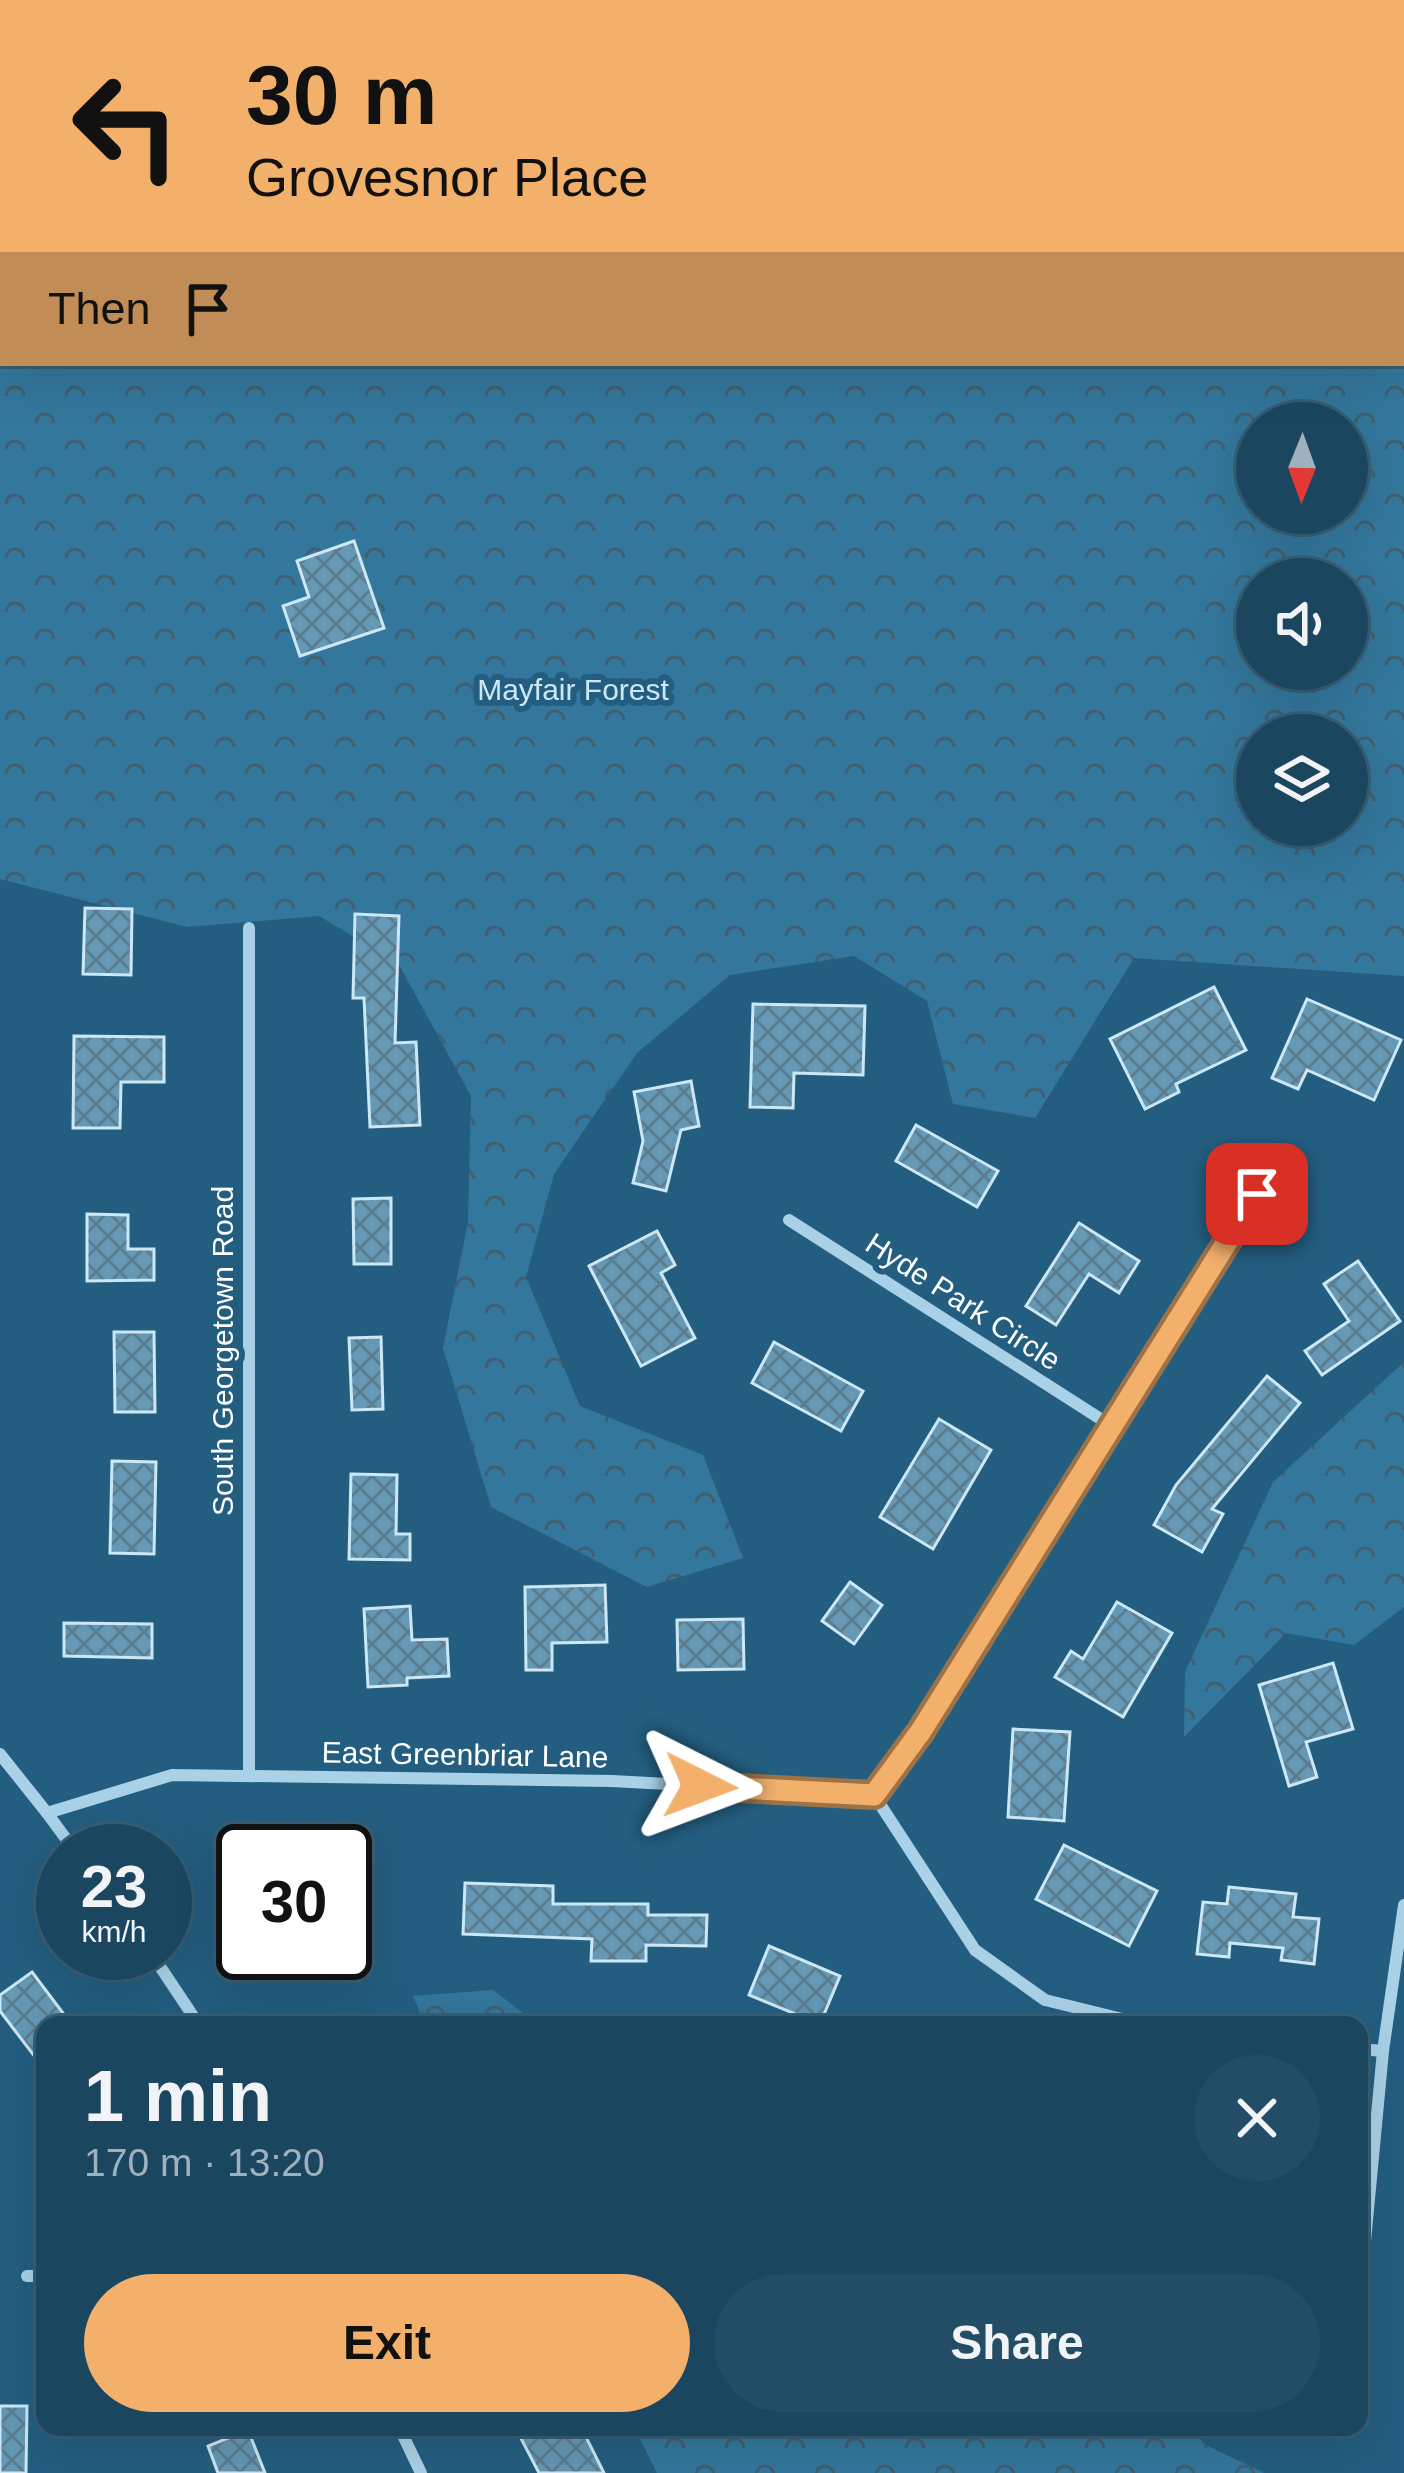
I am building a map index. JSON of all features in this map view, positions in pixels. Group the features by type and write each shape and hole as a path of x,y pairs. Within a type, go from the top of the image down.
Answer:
{"street":[{"name":"South Georgetown Road","path":"248,928 249,1775"},
{"path":"1110,2016 1045,2000 975,1950 874,1795 921,1731 1257,1194"},
{"name":"Hyde Park Circle","path":"789,1220 1110,1425"},
{"path":"0,1754 55,1824"},
{"name":"East Greenbriar Lane","path":"47,1813 172,1775 612,1781 874,1795"},
{"path":"1368,2210 1383,2051 1404,1905"},
{"path":"169,1980 193,2016"},
{"path":"1368,2050 1383,2051"},
{"path":"27,2276 36,2276"},
{"path":"403,2436 421,2473"}],"green space":[{"name":"Mayfair Forest","path":"0,366 1404,366 1404,976 1134,958 1035,1118 953,1104 927,1001 854,956 730,975 637,1053 554,1174 526,1277 580,1406 703,1455 743,1558 647,1587 491,1507 443,1348 468,1222 471,1096 398,963 319,916 187,927 0,879"},
{"path":"1404,1362 1404,1607 1354,1645 1286,1633 1184,1737 1185,1672 1273,1482"},
{"path":"493,1990 527,2016 421,2016 413,1996"},
{"path":"638,2436 1199,2436 1204,2444 1264,2473 657,2473"}],"building":[{"path":"354,541 384,628 300,656 283,606 309,597 297,561"},
{"path":"85,908 132,909 131,975 83,974"},
{"path":"355,914 399,916 395,1043 416,1042 420,1125 370,1127 364,998 353,998"},
{"path":"1214,987 1246,1050 1176,1084 1179,1092 1145,1109 1110,1039"},
{"path":"1307,999 1401,1040 1374,1100 1307,1070 1298,1089 1272,1078"},
{"path":"753,1004 865,1006 863,1075 794,1073 793,1108 750,1107"},
{"path":"74,1036 164,1037 164,1082 121,1082 120,1128 73,1128"},
{"path":"691,1081 699,1126 681,1130 666,1191 633,1183 643,1141 634,1092"},
{"path":"916,1125 998,1171 977,1207 896,1161"},
{"path":"391,1198 391,1264 354,1264 353,1199"},
{"path":"87,1214 128,1215 128,1249 154,1249 154,1280 87,1281"},
{"path":"1079,1223 1139,1261 1119,1293 1089,1274 1056,1325 1026,1306"},
{"path":"657,1231 675,1265 661,1273 695,1338 641,1366 589,1266"},
{"path":"1358,1261 1400,1321 1322,1375 1305,1351 1349,1321 1324,1284"},
{"path":"114,1332 154,1332 155,1412 115,1412"},
{"path":"381,1337 383,1409 352,1410 349,1338"},
{"path":"774,1342 863,1391 841,1431 752,1383"},
{"path":"1267,1376 1300,1403 1212,1509 1223,1514 1202,1552 1154,1525 1176,1485"},
{"path":"939,1419 991,1450 933,1549 880,1517"},
{"path":"112,1461 156,1462 154,1554 110,1553"},
{"path":"351,1474 397,1475 396,1534 410,1534 410,1560 349,1559"},
{"path":"850,1582 882,1605 854,1644 822,1621"},
{"path":"605,1585 607,1642 552,1643 552,1670 526,1670 525,1587"},
{"path":"1117,1602 1172,1633 1123,1717 1055,1677 1071,1651 1083,1659"},
{"path":"410,1606 412,1640 447,1639 449,1676 407,1678 407,1685 368,1687 364,1609"},
{"path":"743,1619 744,1669 678,1670 677,1620"},
{"path":"64,1623 152,1624 152,1658 64,1656"},
{"path":"1333,1663 1353,1729 1306,1742 1317,1777 1289,1786 1259,1685"},
{"path":"1013,1729 1070,1732 1064,1821 1008,1817"},
{"path":"1064,1845 1157,1891 1129,1946 1036,1899"},
{"path":"465,1883 553,1886 553,1904 648,1904 648,1915 707,1915 706,1946 646,1945 646,1961 591,1961 592,1939 463,1934"},
{"path":"1229,1887 1296,1894 1293,1917 1319,1919 1314,1964 1281,1960 1283,1948 1230,1943 1229,1957 1197,1954 1203,1902 1227,1904"},
{"path":"769,1946 840,1976 823,2016 800,2016 749,1995"},
{"path":"32,1972 65,2016 36,2016 36,2058 0,2011 0,1995"},
{"path":"0,2406 27,2406 26,2473 0,2473"},
{"path":"233,2436 250,2436 265,2473 218,2473 208,2446"},
{"path":"520,2436 586,2436 604,2473 539,2473"}],"route":[{"path":"700,1786 874,1795 921,1731 1257,1194"}]}
